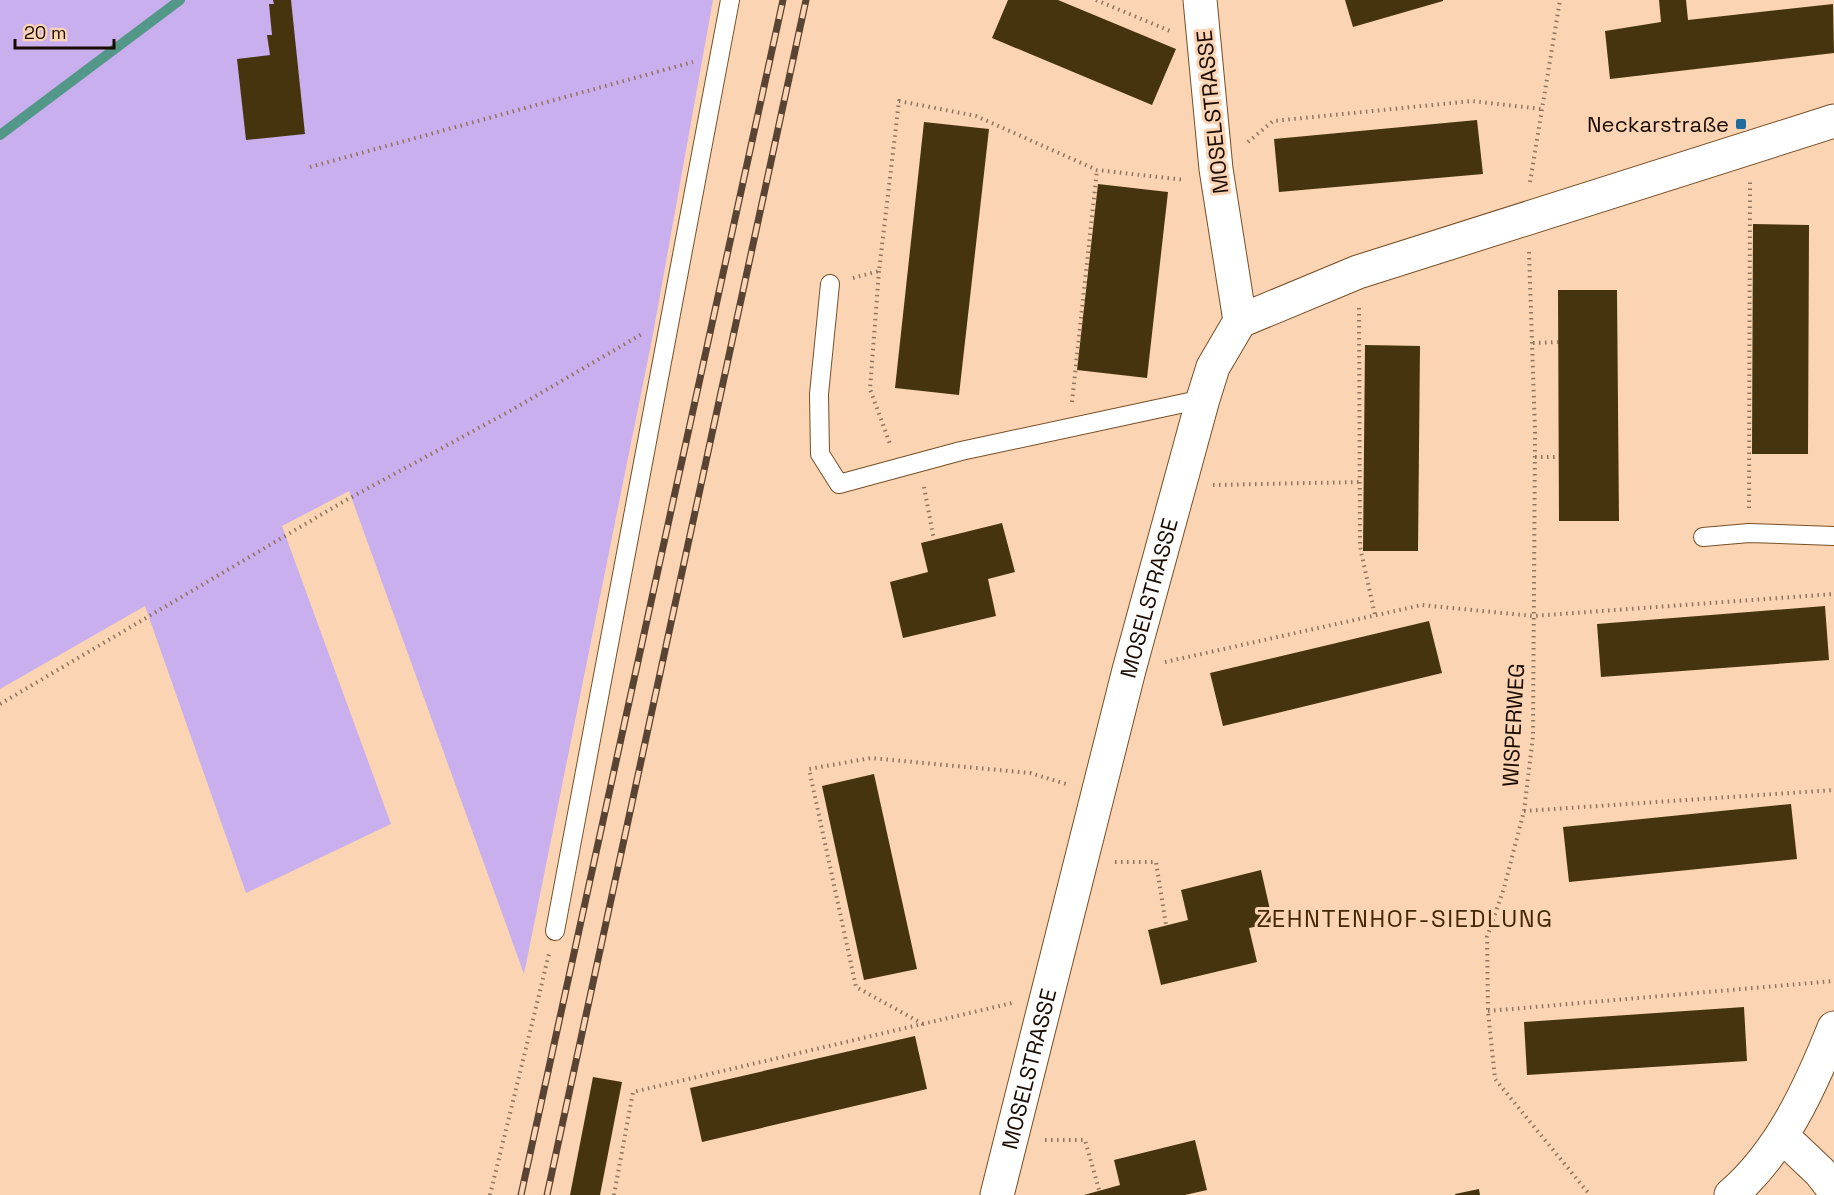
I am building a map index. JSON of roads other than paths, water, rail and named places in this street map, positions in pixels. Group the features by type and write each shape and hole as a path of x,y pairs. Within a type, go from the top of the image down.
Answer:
{"street":[{"name":"MOSELSTRASSE","path":"997,1195 1129,670 1203,399 1213,367 1240,321 1218,176 1200,0"},
{"path":"1240,321 1358,272 1528,216 1834,121"},
{"path":"1731,1195 1745,1183 1782,1136 1816,1074 1834,1028"},
{"path":"1782,1136 1820,1172 1834,1190"}],"lane":[{"path":"555,931 730,0"},
{"path":"830,284 819,394 820,454 839,484 1069,426 1203,399"},
{"path":"1703,537 1749,532 1834,536"}],"waterway":[{"path":"0,135 180,0"}],"railway":[{"path":"521,1195 783,0"},
{"path":"547,1195 806,0"}],"place":[{"name":"Neckarstraße","path":"1741,124"}],"district":[{"name":"ZEHNTENHOF-SIEDLUNG","path":"1405,918"}]}
